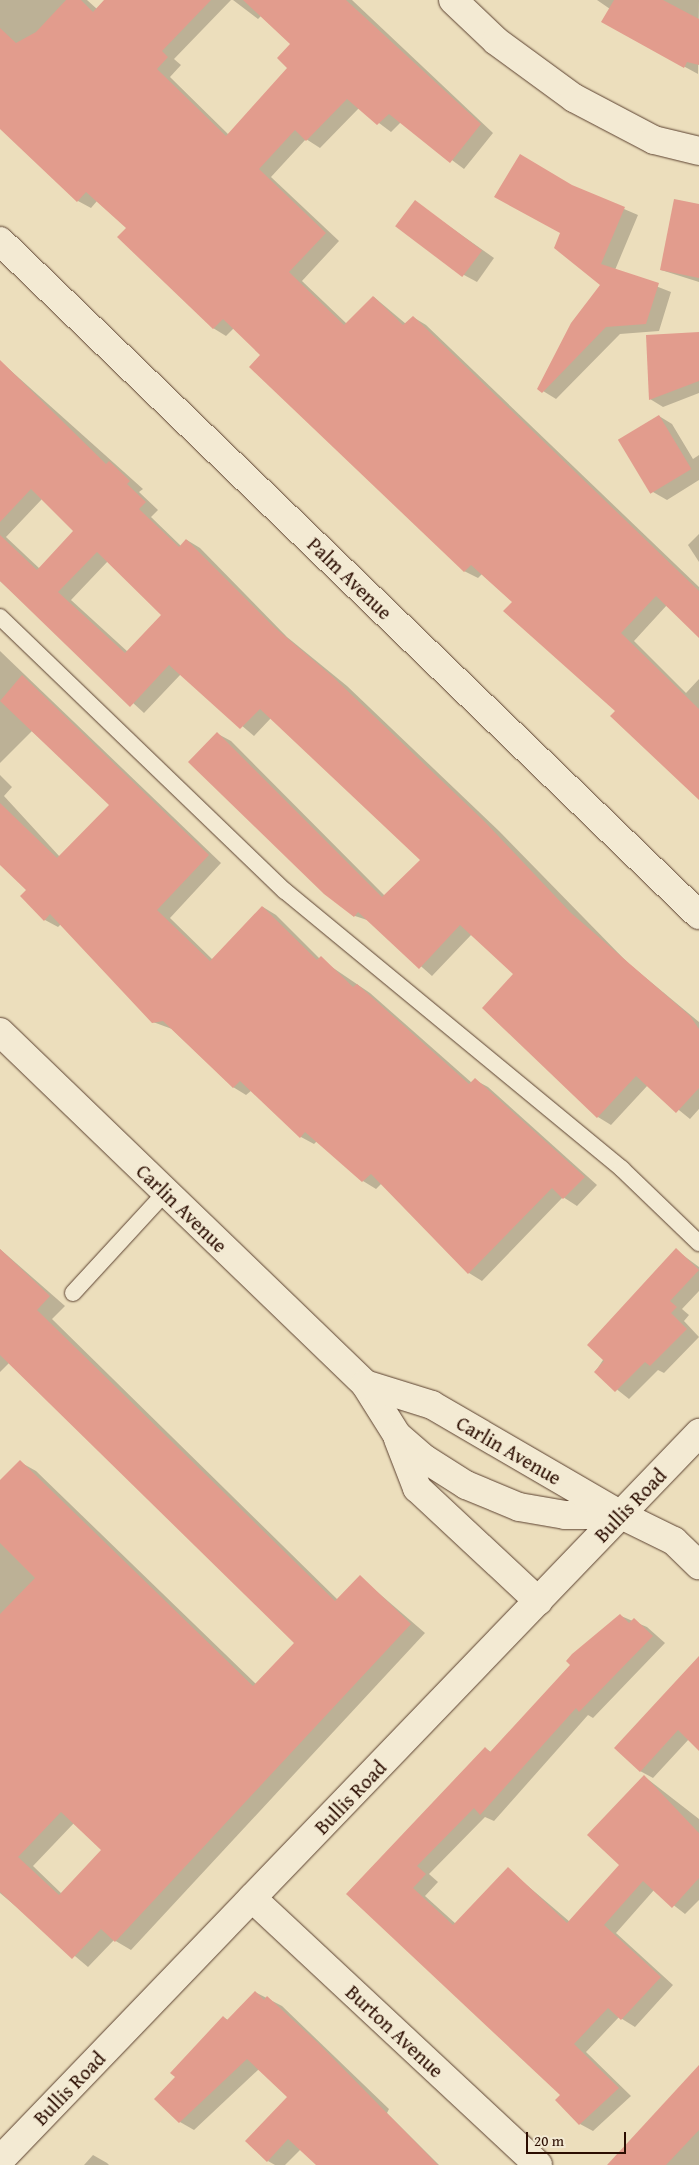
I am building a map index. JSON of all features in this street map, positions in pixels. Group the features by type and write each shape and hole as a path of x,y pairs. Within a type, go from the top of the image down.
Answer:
{"street":[{"path":"453,0 496,41 574,98 654,140 699,151"},
{"name":"Palm Avenue","path":"0,241 699,915"},
{"name":"Carlin Avenue","path":"0,1032 364,1384 397,1435 466,1486 510,1504 565,1515 621,1515"},
{"name":"Carlin Avenue","path":"364,1384 432,1405 621,1515 674,1541 699,1564"},
{"name":"Bullis Road","path":"0,2160 699,1432"},
{"path":"397,1435 418,1488 538,1601"},
{"name":"Burton Avenue","path":"252,1898 538,2165"}],"lane":[{"path":"0,617 285,891 622,1169 699,1243"},
{"path":"73,1293 166,1192"}],"building":[{"path":"66,0 81,0 93,12 104,0 211,0 162,51 168,57 157,69 226,136 287,68 277,58 290,44 243,0 346,0 481,124 450,163 389,114 377,125 347,99 306,141 295,130 259,169 326,233 289,272 344,325 373,296 403,325 413,316 699,591 699,638 656,596 621,633 699,709 699,800 610,716 615,711 503,611 512,602 471,565 464,572 249,367 260,355 223,319 213,329 117,237 126,228 86,192 77,202 0,129 0,28 16,43 36,32"},
{"path":"614,0 663,0 699,19 699,65 687,62 684,68 601,22"},
{"path":"520,154 572,185 625,207 601,264 659,283 646,324 606,327 542,393 537,389 571,323 600,285 554,248 560,233 494,197"},
{"path":"674,199 699,204 699,278 660,270"},
{"path":"415,200 482,251 462,277 395,226"},
{"path":"699,332 699,381 649,400 646,335"},
{"path":"0,360 106,464 109,461 130,481 127,484 146,502 139,509 179,547 186,539 274,627 333,677 485,822 571,913 690,1016 699,1029 699,1088 676,1113 636,1076 597,1118 482,1008 513,974 460,925 419,969 358,912 354,917 324,894 188,762 217,732 382,897 420,860 260,709 240,729 169,665 130,707 0,581 0,535 37,570 73,531 31,489 0,522","holes":["97,552 161,615 125,653 58,592"]},
{"path":"659,415 691,469 650,494 618,440"},
{"path":"22,675 209,855 157,910 210,961 262,906 317,960 321,956 353,987 357,984 469,1084 475,1078 585,1177 563,1199 552,1188 468,1274 371,1174 362,1182 305,1132 300,1138 240,1081 233,1088 163,1021 152,1023 50,914 44,921 20,896 26,890 0,865 0,803 57,858 109,805 0,701"},
{"path":"676,1248 699,1270 670,1301 677,1307 671,1313 687,1329 650,1366 645,1362 615,1392 594,1372 604,1361 587,1345"},
{"path":"0,1249 50,1296 37,1310 335,1601 360,1575 411,1624 115,1942 101,1929 72,1959 0,1892 0,1614 35,1578 0,1543 0,1480 20,1460 253,1686 294,1643 0,1355","holes":["61,1812 101,1850 59,1895 18,1857"]},
{"path":"620,1614 629,1623 634,1618 653,1636 579,1712 576,1708 480,1815 474,1808 417,1866 426,1874 413,1888 453,1925 508,1867 567,1923 619,1865 587,1835 644,1775 699,1833 699,1878 672,1908 643,1881 604,1925 661,1977 621,2020 608,2008 574,2044 619,2088 579,2125 555,2100 560,2095 346,1894 485,1747 490,1752 570,1665 566,1661 572,1654"},
{"path":"699,1656 699,1751 678,1730 640,1772 614,1748"},
{"path":"255,1991 264,2000 267,1996 318,2043 438,2165 316,2165 288,2139 267,2162 245,2141 287,2097 247,2059 179,2123 154,2099 175,2077 170,2073 223,2016 227,2020"},
{"path":"699,2065 699,2130 666,2165 607,2165"}]}
